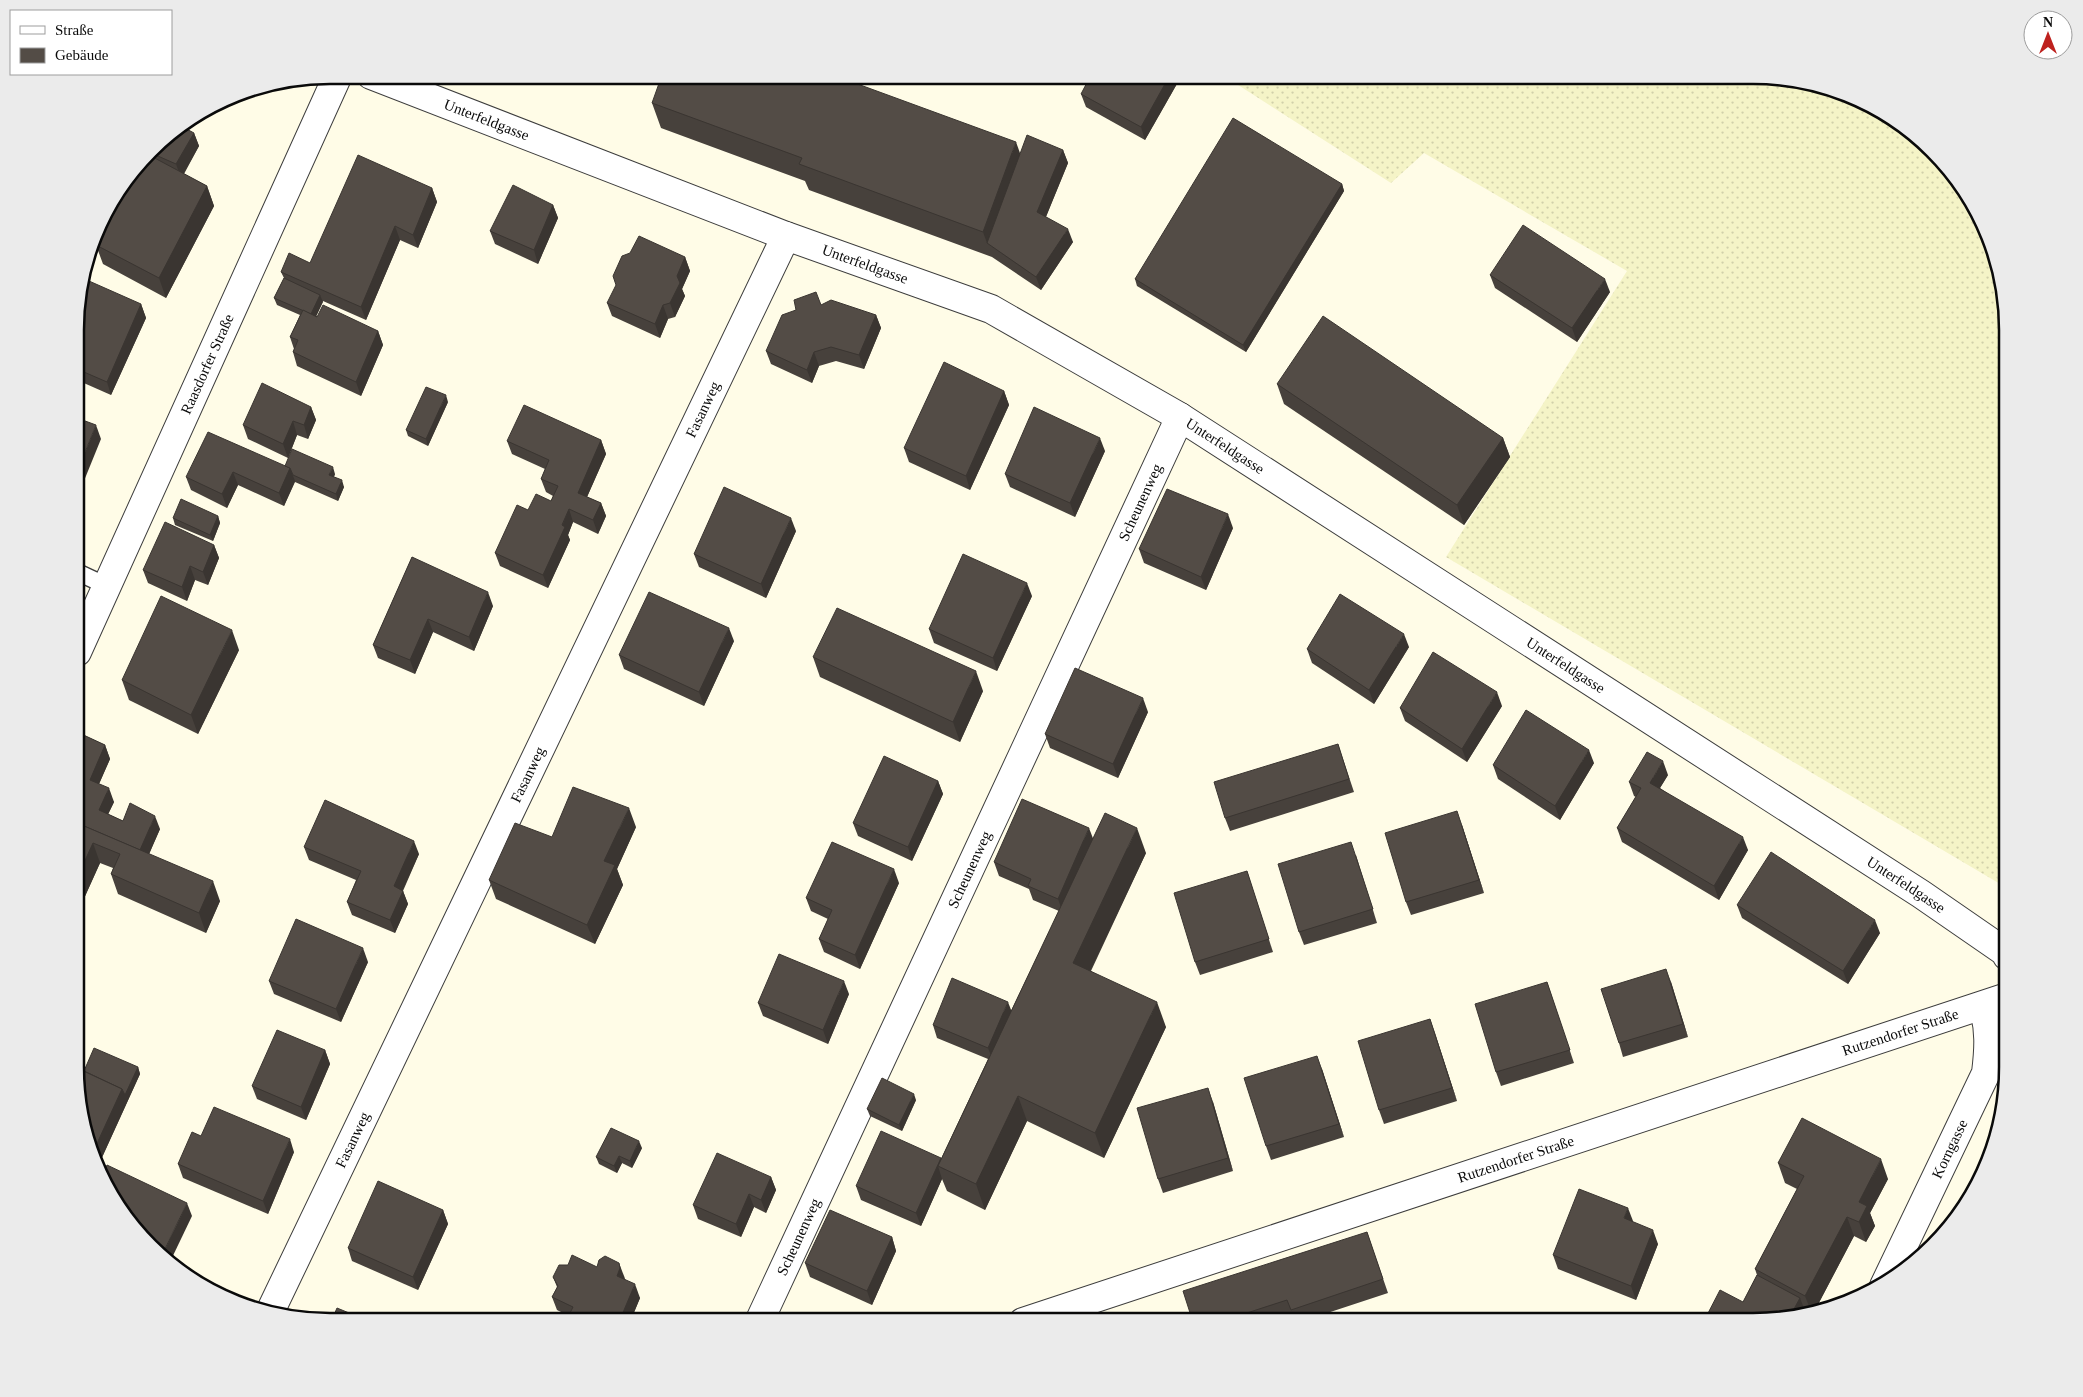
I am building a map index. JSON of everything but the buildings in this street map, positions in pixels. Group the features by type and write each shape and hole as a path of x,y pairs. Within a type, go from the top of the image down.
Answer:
{"street":[{"name":"Raasdorfer Straße","path":"84,637 334,84"},
{"name":"Unterfeldgasse","path":"394,84 786,236 991,309 1180,418 1922,894 1999,948"},
{"name":"Fasanweg","path":"273,1307 786,236"},
{"name":"Scheunenweg","path":"764,1313 1180,418"},
{"name":"Korngasse","path":"1891,1271 1986,1073 1990,1047 1989,1025 1995,1002"},
{"name":"Rutzendorfer Straße","path":"1050,1313 1995,1002"}],"lane":[{"path":"84,575 107,586"}],"green space":[{"path":"1237,84 1769,84 1817,92 1862,109 1903,135 1938,168 1958,193 1981,236 1995,282 1999,314 1999,883 1446,557 1627,271 1424,153 1391,183"}]}
